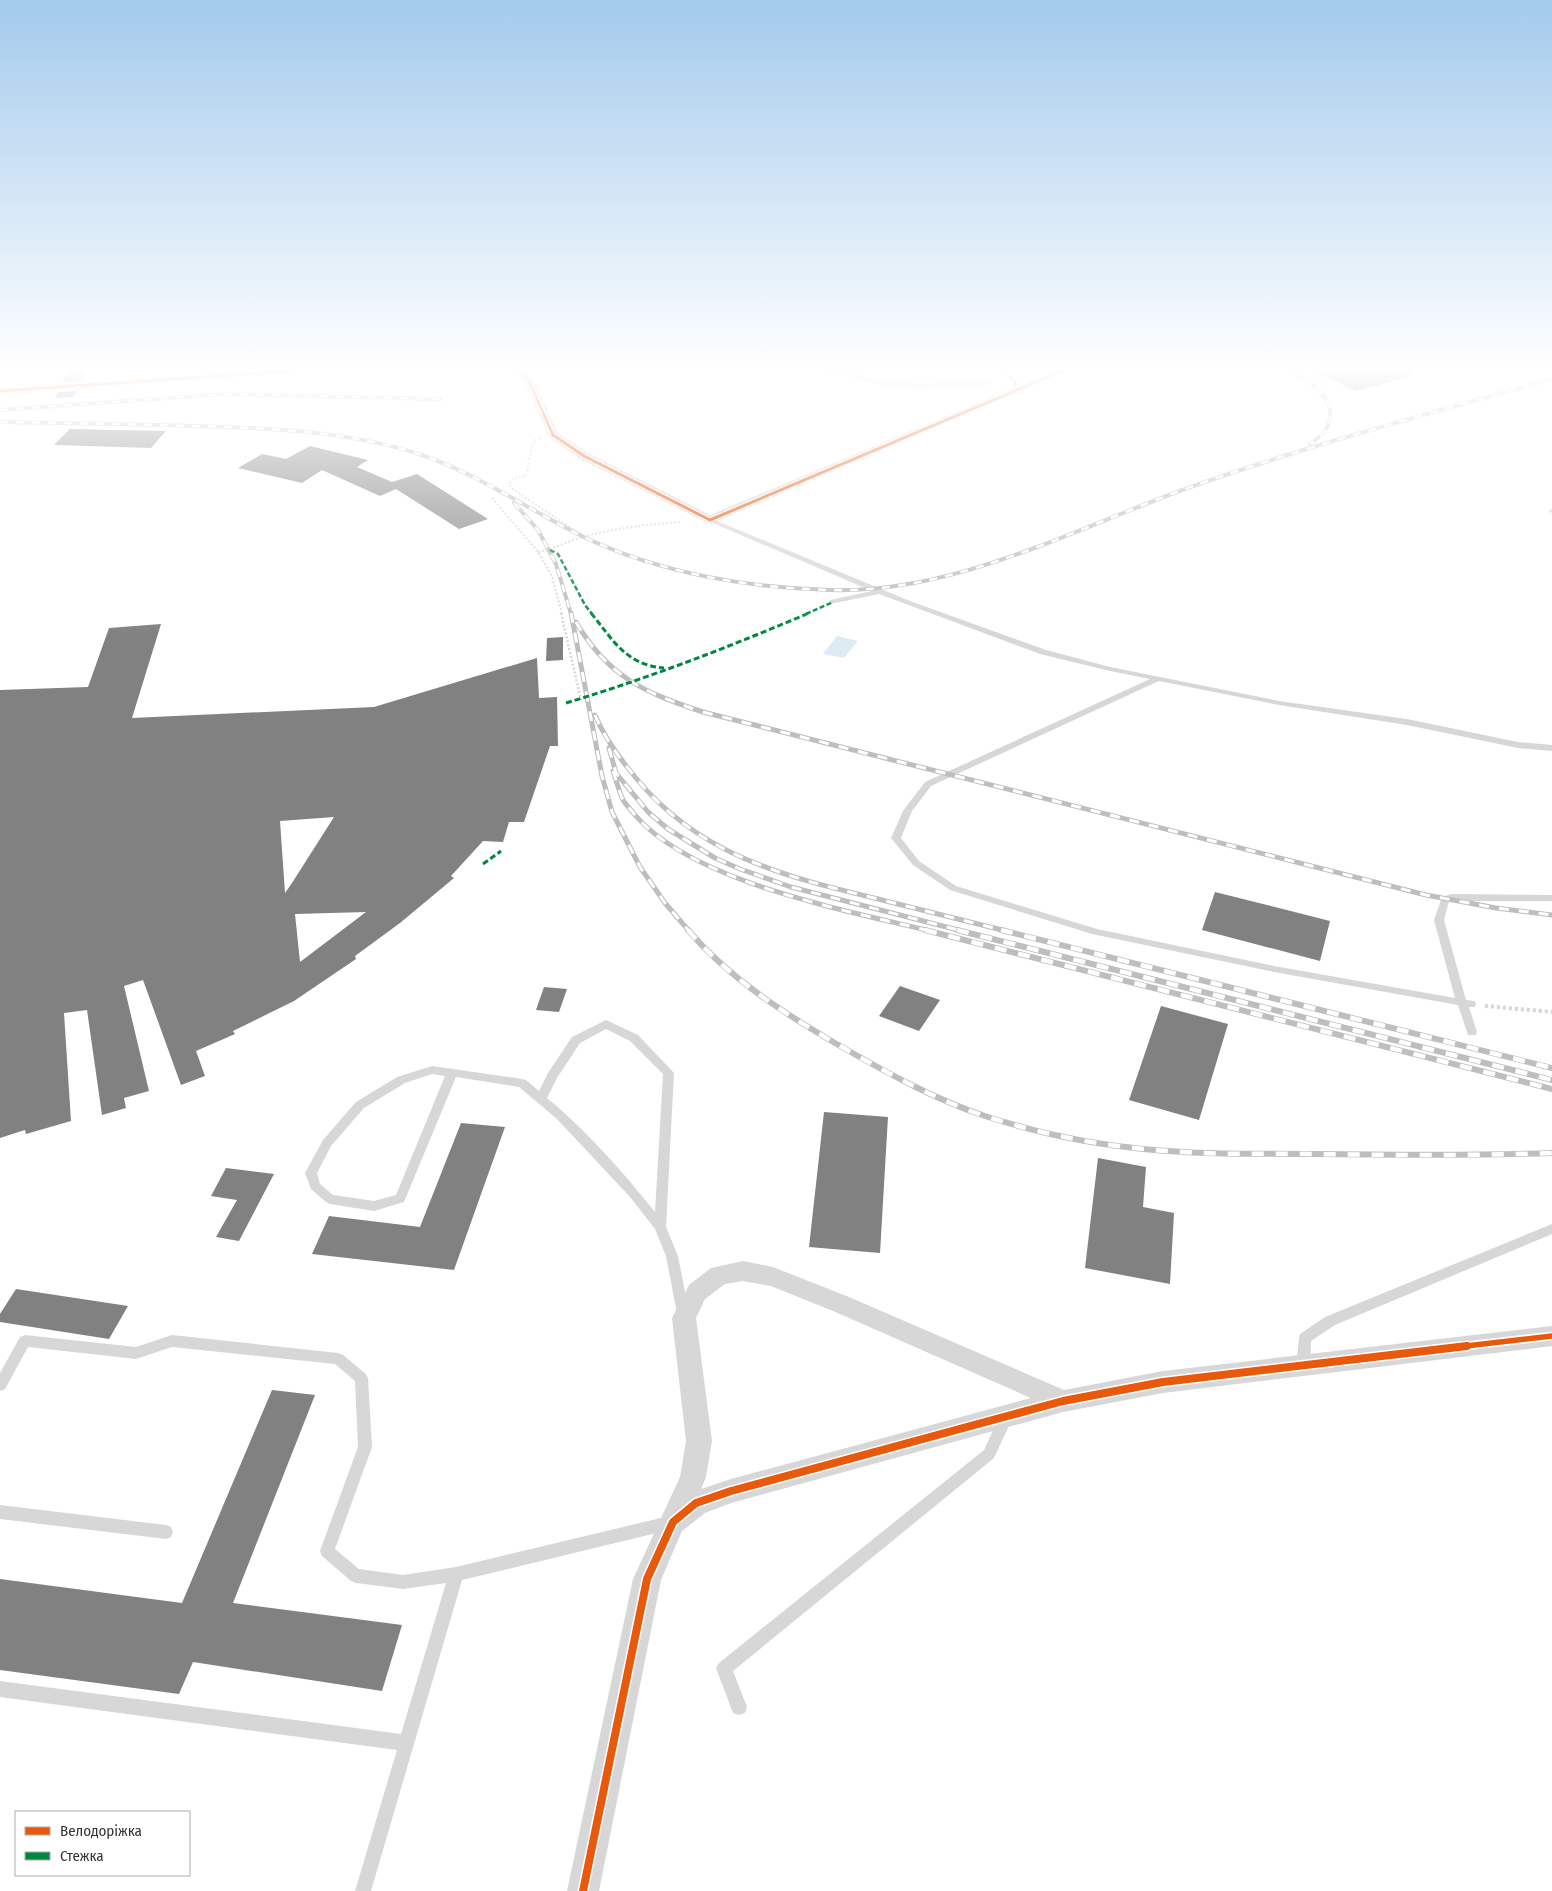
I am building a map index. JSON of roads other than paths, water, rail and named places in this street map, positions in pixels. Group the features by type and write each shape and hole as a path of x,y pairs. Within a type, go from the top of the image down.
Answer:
{"street":[{"path":"590,459 710,520 854,459"},
{"path":"583,1891 647,1579 693,1478 699,1441 684,1318 697,1292 719,1275 743,1271 773,1278 841,1304 1063,1401"},
{"path":"672,1522 696,1503 731,1491 1063,1401 1163,1382 1552,1336"}],"lane":[{"path":"710,520 907,603 1043,652 1110,669 1279,703 1407,722 1518,745 1552,748"},
{"path":"833,602 881,591"},
{"path":"1160,678 928,784 908,811 896,838 916,863 953,888 1096,932 1274,969 1466,1004"},
{"path":"1472,1032 1466,1004 1439,920 1446,899 1451,897 1552,898"},
{"path":"541,1098 552,1076 576,1040 606,1024 634,1038 669,1073 660,1227"},
{"path":"452,1073 400,1199 374,1206 330,1199 315,1186 311,1173 327,1143 360,1105 401,1080 432,1070 522,1083 561,1116 634,1194 660,1227 672,1256 684,1318"},
{"path":"1303,1366 1305,1338 1330,1321 1552,1229"},
{"path":"0,1384 25,1341 136,1353 172,1341 338,1359 362,1378 365,1447 328,1551 356,1576 403,1582 456,1574 672,1522"},
{"path":"739,1707 724,1668 989,1454 1006,1416"},
{"path":"0,1512 166,1532"},
{"path":"363,1891 456,1574"},
{"path":"0,1690 407,1743"}],"railway":[{"path":"433,459 483,482 586,538 644,561 737,582 799,589 830,590 878,588 926,581 973,569 1066,536 1202,483 1275,459"},
{"path":"514,503 538,530 556,564 571,614"},
{"path":"571,613 602,776 612,812 640,867 665,903 689,931"},
{"path":"576,622 588,641 615,670 646,690 703,712 1426,895 1496,908 1552,915"},
{"path":"595,715 613,748 636,778 660,804 686,826 714,844 744,858 807,881 1006,931"},
{"path":"609,748 616,773 648,812 668,829 715,858 791,887 962,931"},
{"path":"613,771 623,800 635,815 661,838 693,858 731,876 814,903 930,931"},
{"path":"688,930 720,963 738,978 795,1019 835,1043 927,1093 985,1116 1034,1130 1109,1145 1201,1153 1432,1155 1552,1153"},
{"path":"925,930 1552,1089"},
{"path":"957,930 1552,1080"},
{"path":"1001,930 1552,1068"}]}
